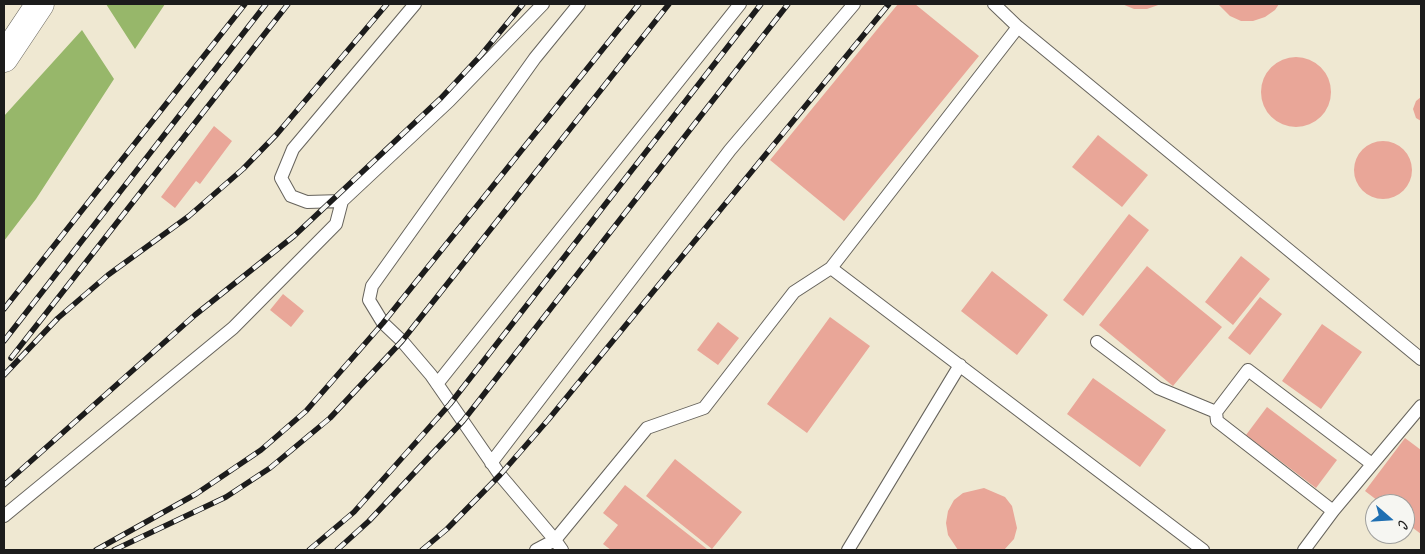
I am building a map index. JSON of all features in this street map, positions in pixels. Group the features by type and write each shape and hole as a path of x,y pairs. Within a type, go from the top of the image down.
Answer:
{"main road":[{"path":"4,58 40,4"}],"lane":[{"path":"342,201 307,202 291,196 281,178 293,149 415,4"},
{"path":"4,516 233,328 336,224 342,201 449,101 543,4"},
{"path":"558,545 491,463 437,384 402,341 383,323 369,300 372,286 535,58 579,4"},
{"path":"437,384 740,4"},
{"path":"491,463 730,150 854,4"},
{"path":"994,4 1018,27 1421,359"},
{"path":"536,550 558,545 647,428 704,408 794,292 831,268 1018,27"},
{"path":"831,268 1203,550"},
{"path":"1097,342 1158,388 1216,412"},
{"path":"848,550 960,365"},
{"path":"1333,511 1217,421 1216,412 1248,370 1372,464"},
{"path":"1304,550 1333,511 1421,406"}],"green space":[{"path":"106,4 165,4 135,49"},
{"path":"82,30 114,79 36,199 4,241 4,116"}],"building":[{"path":"898,4 915,4 979,56 844,221 770,160"},
{"path":"1122,4 1161,4 1147,9 1134,9"},
{"path":"1218,4 1279,4 1275,10 1265,17 1253,21 1241,21 1230,16"},
{"path":"1303,57 1316,63 1325,72 1329,78 1331,92 1329,106 1321,117 1310,125 1289,127 1282,125 1271,117 1263,106 1261,85 1263,78 1271,67 1282,59"},
{"path":"1421,97 1421,121 1416,118 1413,109 1416,101"},
{"path":"214,126 232,141 200,184 196,181 175,208 161,197"},
{"path":"1098,135 1148,175 1122,207 1072,167"},
{"path":"1383,141 1394,143 1407,154 1412,170 1410,181 1399,194 1383,199 1372,197 1359,186 1354,170 1356,159 1367,146"},
{"path":"1129,214 1149,230 1083,316 1063,300"},
{"path":"1241,256 1270,279 1233,325 1205,302"},
{"path":"1147,266 1222,327 1173,386 1099,325"},
{"path":"992,271 1048,315 1017,355 961,311"},
{"path":"283,294 304,311 291,327 270,310"},
{"path":"1260,297 1282,314 1250,355 1228,338"},
{"path":"830,317 870,346 807,433 767,404"},
{"path":"718,322 739,338 718,365 697,350"},
{"path":"1322,324 1362,352 1321,409 1282,381"},
{"path":"1093,378 1166,430 1140,467 1067,414"},
{"path":"1267,407 1337,460 1316,488 1246,435"},
{"path":"1405,438 1421,450 1421,534 1415,530 1415,494 1369,494 1365,491"},
{"path":"675,459 742,512 712,549 646,496"},
{"path":"625,485 707,549 611,550 603,544 618,525 603,513"},
{"path":"984,488 1005,497 1012,506 1017,528 1014,539 1004,550 958,550 948,535 946,523 948,511 954,500 963,493"}],"railway":[{"path":"4,309 245,4"},
{"path":"4,341 266,4"},
{"path":"11,358 288,4"},
{"path":"4,375 58,318 108,275 189,216 243,169 277,134 387,4"},
{"path":"4,485 195,315 294,236 441,98 481,55 523,4"},
{"path":"96,550 196,494 261,450 306,411 383,323 639,4"},
{"path":"114,550 226,497 270,468 330,418 402,341 669,4"},
{"path":"309,550 354,512 450,404 761,4"},
{"path":"337,550 369,521 463,421 788,4"},
{"path":"422,550 447,529 500,475 548,420 889,4"}]}
